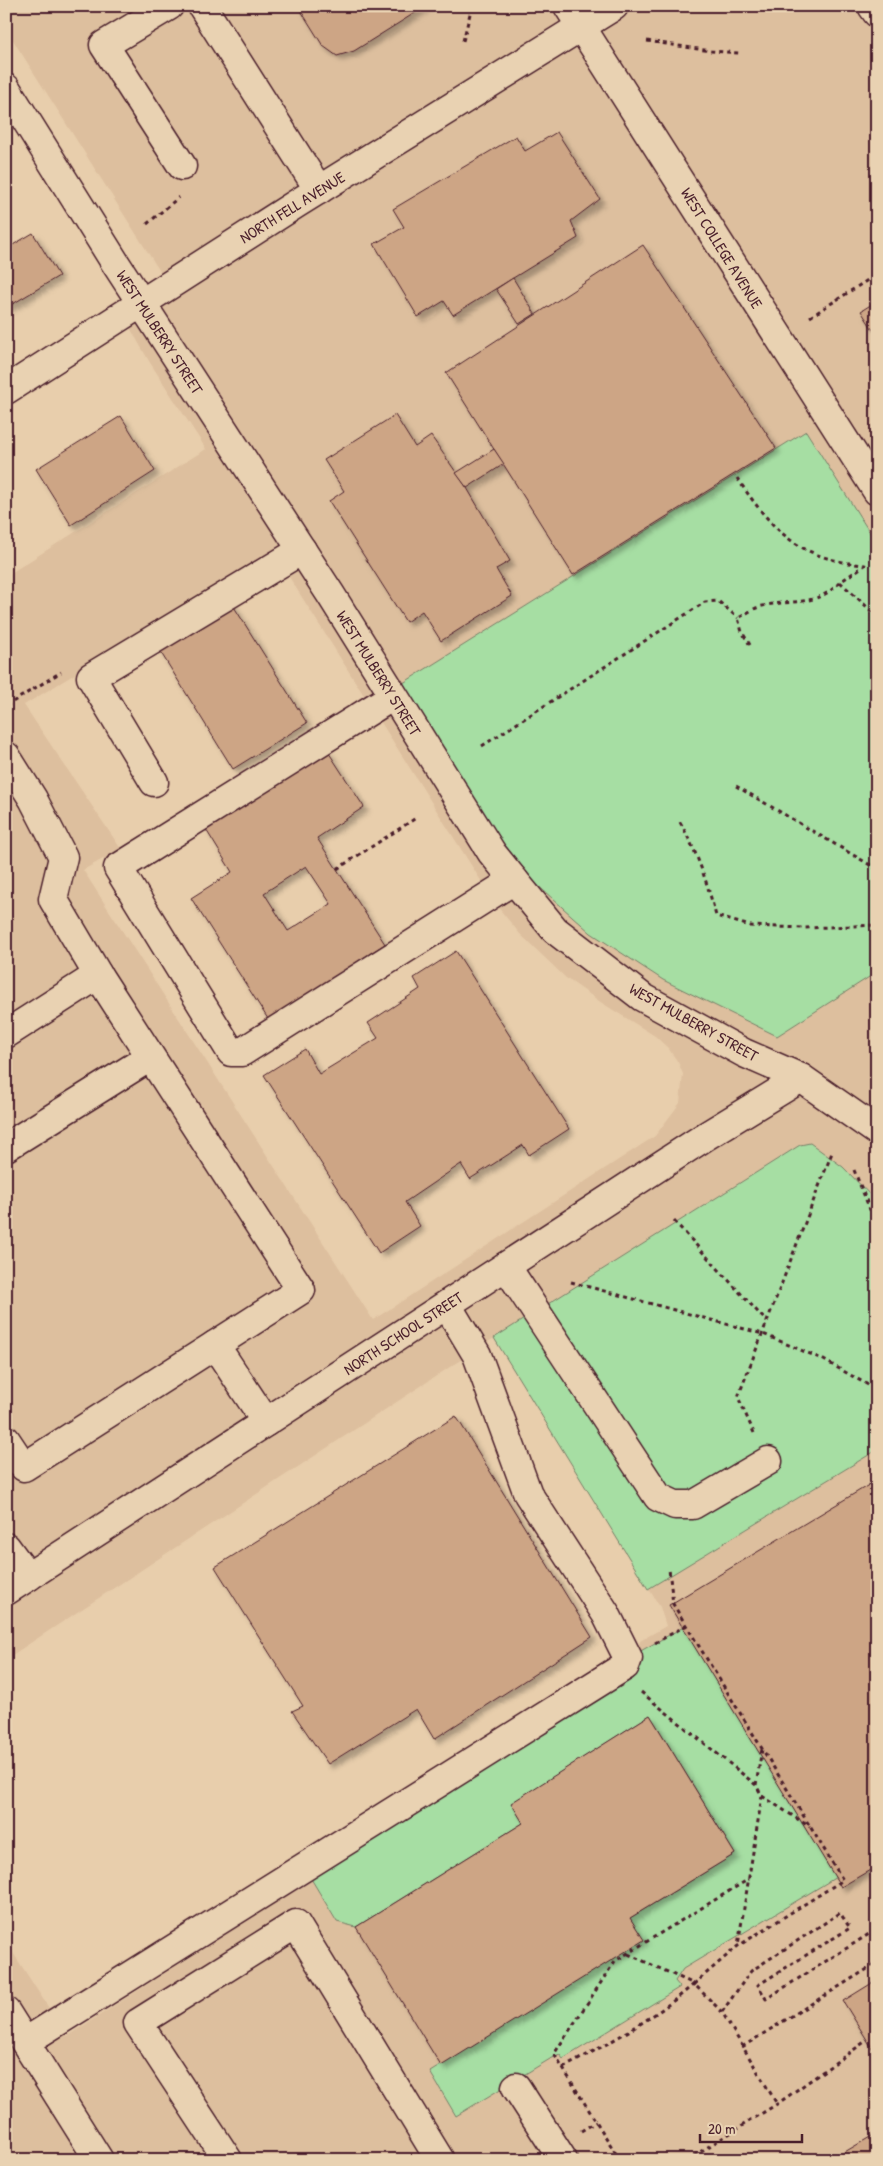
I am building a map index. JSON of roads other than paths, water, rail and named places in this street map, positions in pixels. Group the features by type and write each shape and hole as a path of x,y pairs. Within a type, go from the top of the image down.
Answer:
{"main road":[{"path":"168,6 104,45 182,166"},
{"path":"202,6 319,190"},
{"name":"NORTH FELL AVENUE","path":"6,390 319,190 574,17 614,6"},
{"path":"872,6 877,13"},
{"name":"WEST COLLEGE AVENUE","path":"574,17 877,491"},
{"name":"WEST MULBERRY STREET","path":"6,88 142,304 302,550 492,853 555,930 642,997 744,1053 801,1078 877,1131"},
{"path":"154,782 91,677 302,550"},
{"path":"393,696 118,868 231,1052 242,1052 514,880"},
{"path":"6,756 33,799 64,857 52,899 150,1057 301,1290 24,1467 6,1440"},
{"path":"6,1034 98,975"},
{"path":"6,1147 150,1057"},
{"name":"NORTH SCHOOL STREET","path":"17,1584 706,1136 801,1078"},
{"path":"506,1266 658,1497 675,1505 693,1505 768,1461"},
{"path":"25,2042 621,1669 628,1658 606,1614 528,1494 477,1355 447,1305"},
{"path":"215,1345 266,1422"},
{"path":"6,1547 17,1584"},
{"path":"228,2160 138,2023 296,1924 440,2160"},
{"path":"8,2017 99,2160"},
{"path":"516,2087 551,2156"}]}
